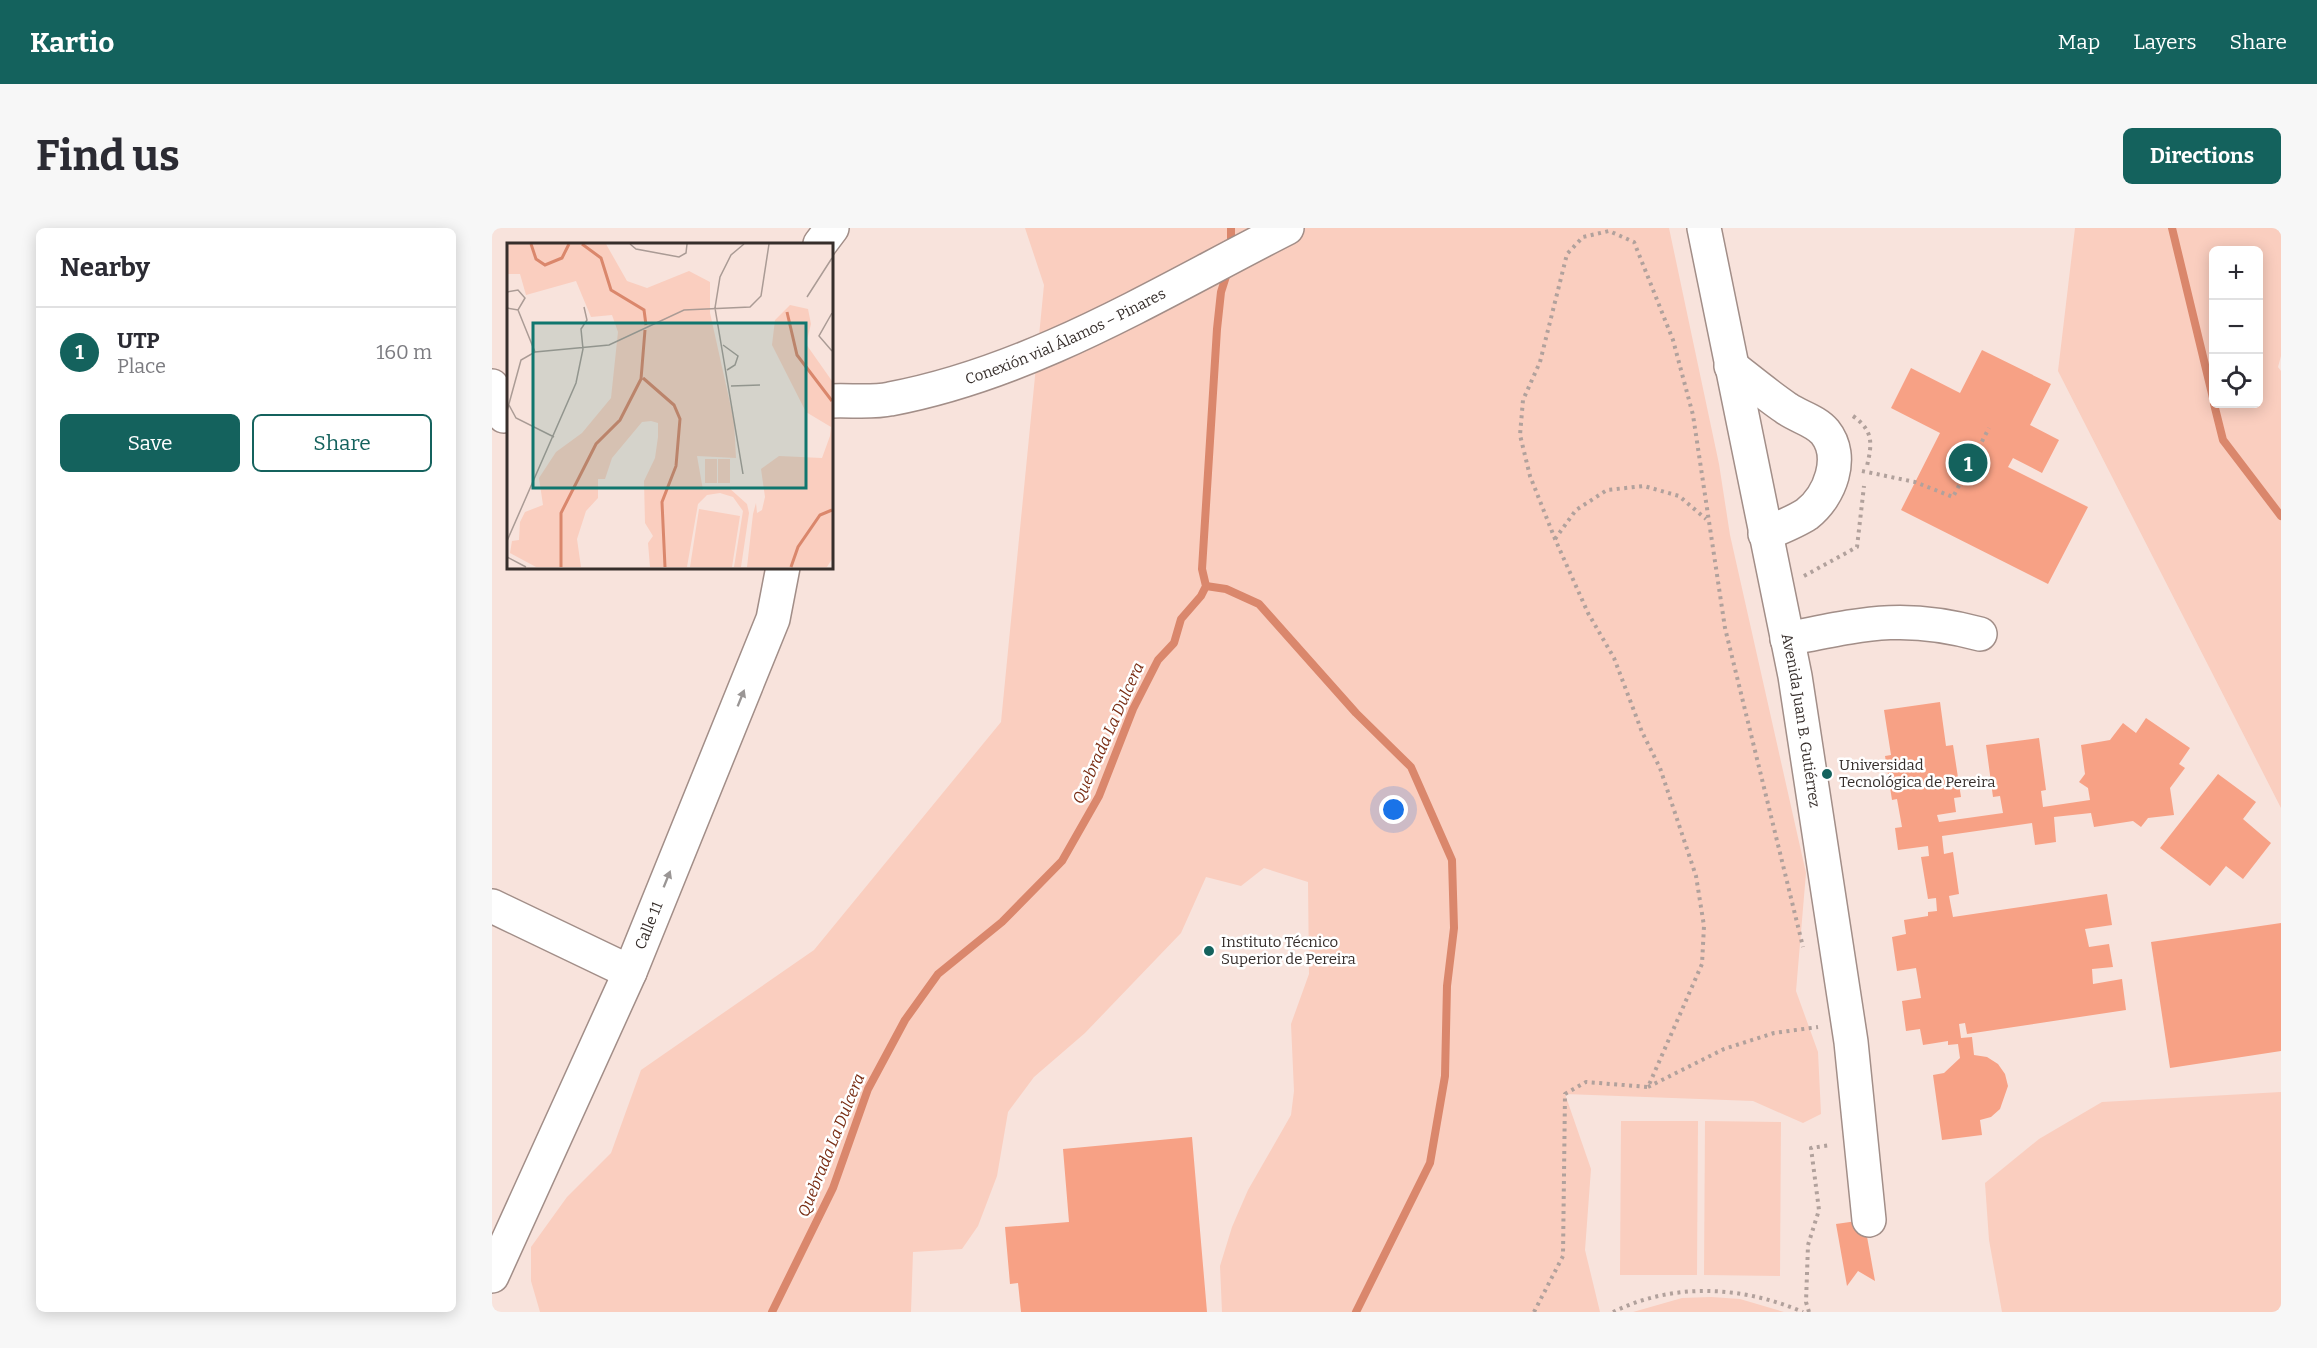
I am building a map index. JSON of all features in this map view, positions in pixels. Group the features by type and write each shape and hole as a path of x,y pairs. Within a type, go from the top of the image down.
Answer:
{"street":[{"path":"821,243 832,228"},
{"name":"Conexión vial Álamos – Pinares","path":"832,401 889,400 991,373 1054,348 1287,228"},
{"name":"Avenida Juan B. Gutiérrez","path":"1704,228 1787,639 1851,1042 1869,1220"},
{"path":"1731,366 1787,410 1819,426 1832,444 1835,457 1832,475 1817,504 1806,514 1765,534"},
{"path":"492,386 502,418"},
{"name":"Calle 11","path":"492,1276 630,972 773,619 783,568"},
{"path":"1787,639 1885,621 1946,625 1980,634"},
{"path":"492,906 630,972"}],"path":[{"path":"1648,1087 1702,964 1704,926 1696,876 1659,768 1614,658 1588,613 1555,539 1530,476 1520,435 1523,400 1540,362 1567,254 1583,237 1609,231 1634,242 1673,340 1693,415 1725,628 1804,950"},
{"path":"1777,590 1857,547 1865,473 1872,444 1871,434 1863,423 1845,411"},
{"path":"1835,457 1865,473 1915,482 1953,497 1989,428"},
{"path":"1555,539 1576,510 1607,490 1644,486 1679,496 1707,520"},
{"path":"1818,1016 1822,1038"},
{"path":"1534,1312 1563,1256 1565,1094 1586,1082 1648,1087 1724,1049 1774,1033 1821,1027"},
{"path":"1809,1312 1806,1302 1808,1245 1819,1210 1811,1148 1842,1143"},
{"path":"1613,1312 1648,1298 1683,1291 1709,1290 1768,1298 1803,1312"}],"shaded area":[{"path":"1025,228 1669,228 1719,464 1730,535 1806,873 1796,991 1818,1052 1821,1114 1803,1123 1753,1101 1565,1094 1591,1169 1585,1250 1600,1312 1222,1312 1220,1266 1232,1227 1248,1190 1291,1115 1294,1091 1291,1024 1309,974 1308,882 1264,868 1241,886 1206,877 1181,933 1085,1033 1034,1077 1008,1112 997,1176 978,1226 962,1249 913,1252 911,1312 540,1312 531,1281 531,1247 567,1197 611,1153 641,1070 814,950 1001,722 1044,285"},
{"path":"2075,228 2281,228 2281,356 2278,367 2281,371 2281,808 2058,371"},
{"path":"2281,1092 2281,1312 2002,1312 1989,1240 1985,1183 2039,1139 2102,1102"},
{"path":"1621,1121 1698,1121 1697,1275 1620,1275"},
{"path":"1705,1121 1781,1122 1780,1276 1704,1275"},
{"path":"1682,1298 1740,1299 1784,1312 1633,1312"}],"building":[{"path":"1982,350 2051,384 2030,425 2059,440 2042,473 2013,458 2008,467 2088,507 2048,584 1901,510 1940,433 1891,408 1911,368 1960,393"},
{"path":"1940,702 1946,746 1953,745 1961,797 1954,798 1956,812 1937,815 1939,822 2003,813 2000,796 1993,797 1986,745 2039,738 2046,790 2041,791 2043,807 2090,800 2088,788 2079,782 2085,774 2081,745 2110,740 2123,723 2136,733 2146,718 2190,748 2179,764 2185,768 2170,788 2174,815 2148,818 2141,827 2133,821 2094,827 2091,813 2054,817 2056,842 2035,845 2032,823 1942,836 1944,854 1953,852 1959,894 1949,896 1953,917 2107,894 2112,925 2085,929 2089,947 2109,944 2113,967 2092,969 2093,984 2122,979 2126,1010 1967,1034 1965,1023 1959,1024 1961,1038 1972,1037 1974,1055 1987,1057 1998,1064 2005,1074 2008,1086 2000,1109 1991,1117 1980,1120 1982,1135 1942,1140 1933,1075 1944,1073 1960,1058 1958,1044 1948,1045 1948,1041 1923,1045 1920,1029 1906,1031 1902,1001 1921,998 1916,968 1897,971 1892,937 1906,934 1904,920 1928,916 1928,912 1937,911 1936,898 1928,899 1921,857 1929,856 1928,846 1898,850 1895,828 1902,827 1897,799 1892,800 1885,756 1891,755 1884,710"},
{"path":"2218,774 2256,802 2243,819 2271,843 2243,879 2226,866 2210,886 2160,848"},
{"path":"2281,923 2281,1051 2170,1068 2151,942"},
{"path":"1192,1137 1207,1312 1021,1312 1018,1283 1010,1284 1005,1227 1069,1222 1063,1149"},
{"path":"1864,1220 1875,1281 1858,1271 1847,1286 1836,1224"}],"waterway":[{"name":"Quebrada La Dulcera","path":"1231,228 1231,248"},
{"path":"2172,228 2209,381"},
{"name":"Quebrada La Dulcera","path":"772,1312 833,1188 868,1089 905,1020 938,974 1002,922 1062,861 1099,796 1133,709 1158,660 1174,643 1181,619 1201,596 1206,586 1202,569 1217,329 1221,292 1228,270"},
{"path":"2215,408 2223,440 2281,516"},
{"path":"1206,586 1226,589 1259,604 1356,713 1411,767 1452,860 1454,928 1447,986 1445,1076 1430,1163 1356,1312"}],"place":[{"name":"UTP","path":"1968,463"},
{"name":"Universidad Tecnológica de Pereira","path":"1827,774"},
{"name":"Instituto Técnico Superior de Pereira","path":"1209,951"}]}
